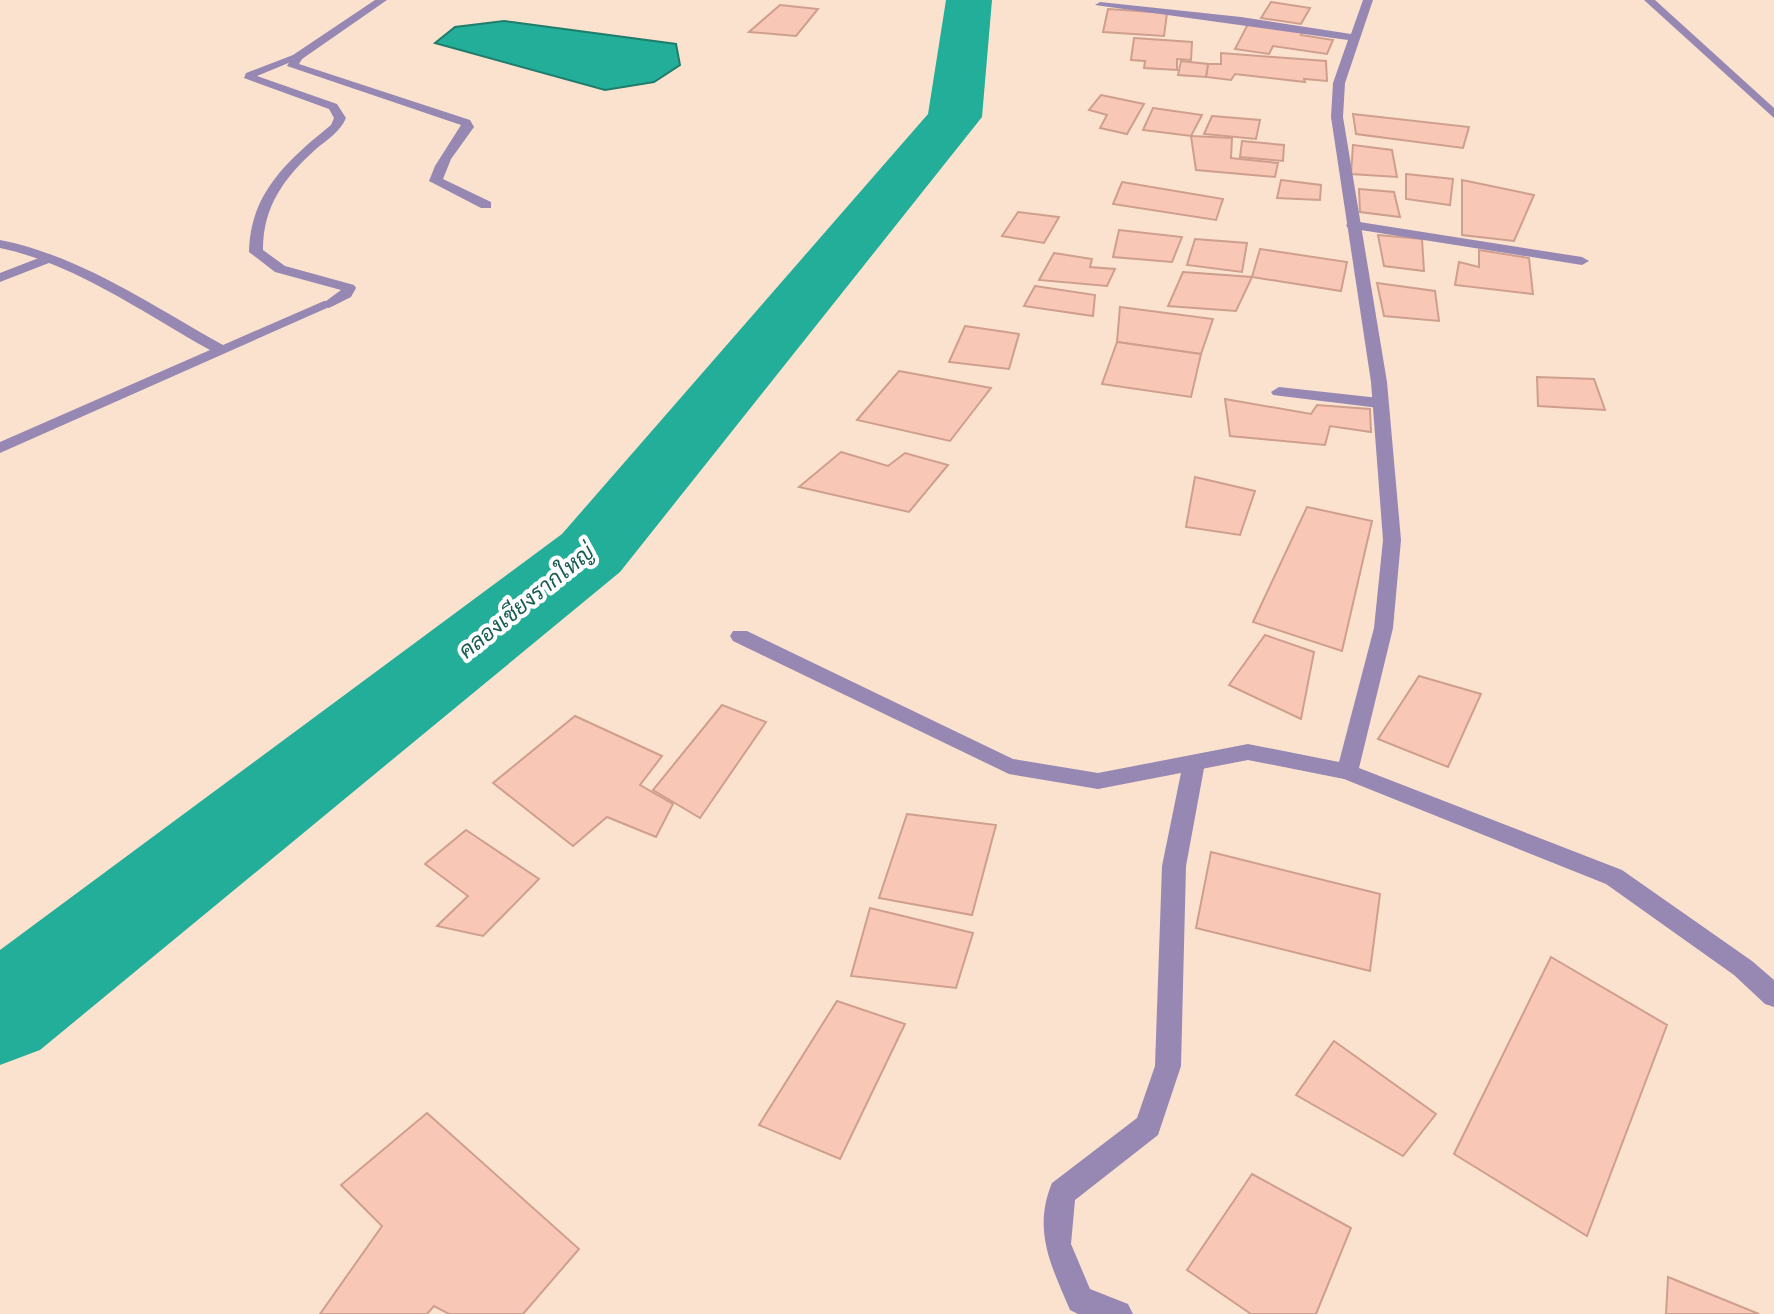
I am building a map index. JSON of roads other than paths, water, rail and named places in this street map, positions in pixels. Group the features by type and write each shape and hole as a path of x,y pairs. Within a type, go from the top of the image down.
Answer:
{"street":[{"path":"0,448 346,294 349,288 280,269 256,252 254,234 260,205 274,183 336,127 340,118 333,107 259,84 250,75 297,57 382,0"},
{"path":"1347,772 1379,654 1392,542 1379,403 1337,117 1339,83 1368,0"},
{"path":"1649,0 1774,114"},
{"path":"1100,5 1241,20 1355,38"},
{"path":"297,57 293,66 466,123 468,127 438,167 436,181 486,205"},
{"path":"1353,225 1582,261"},
{"path":"0,244 14,245 49,258 222,351"},
{"path":"0,278 49,258"},
{"path":"1279,392 1379,403"},
{"path":"740,636 1009,766 1098,781 1248,752 1347,772 1614,877 1743,968 1774,996"},
{"path":"1118,1314 1080,1300 1057,1244 1062,1193 1148,1126 1168,1066 1174,866 1194,763"}],"water":[{"path":"504,21 676,44 680,65 654,82 605,90 435,43 455,27"}],"waterway":[{"name":"คลองเชียงรากใหญ่","path":"0,1015 591,553 955,117 969,0"}]}
